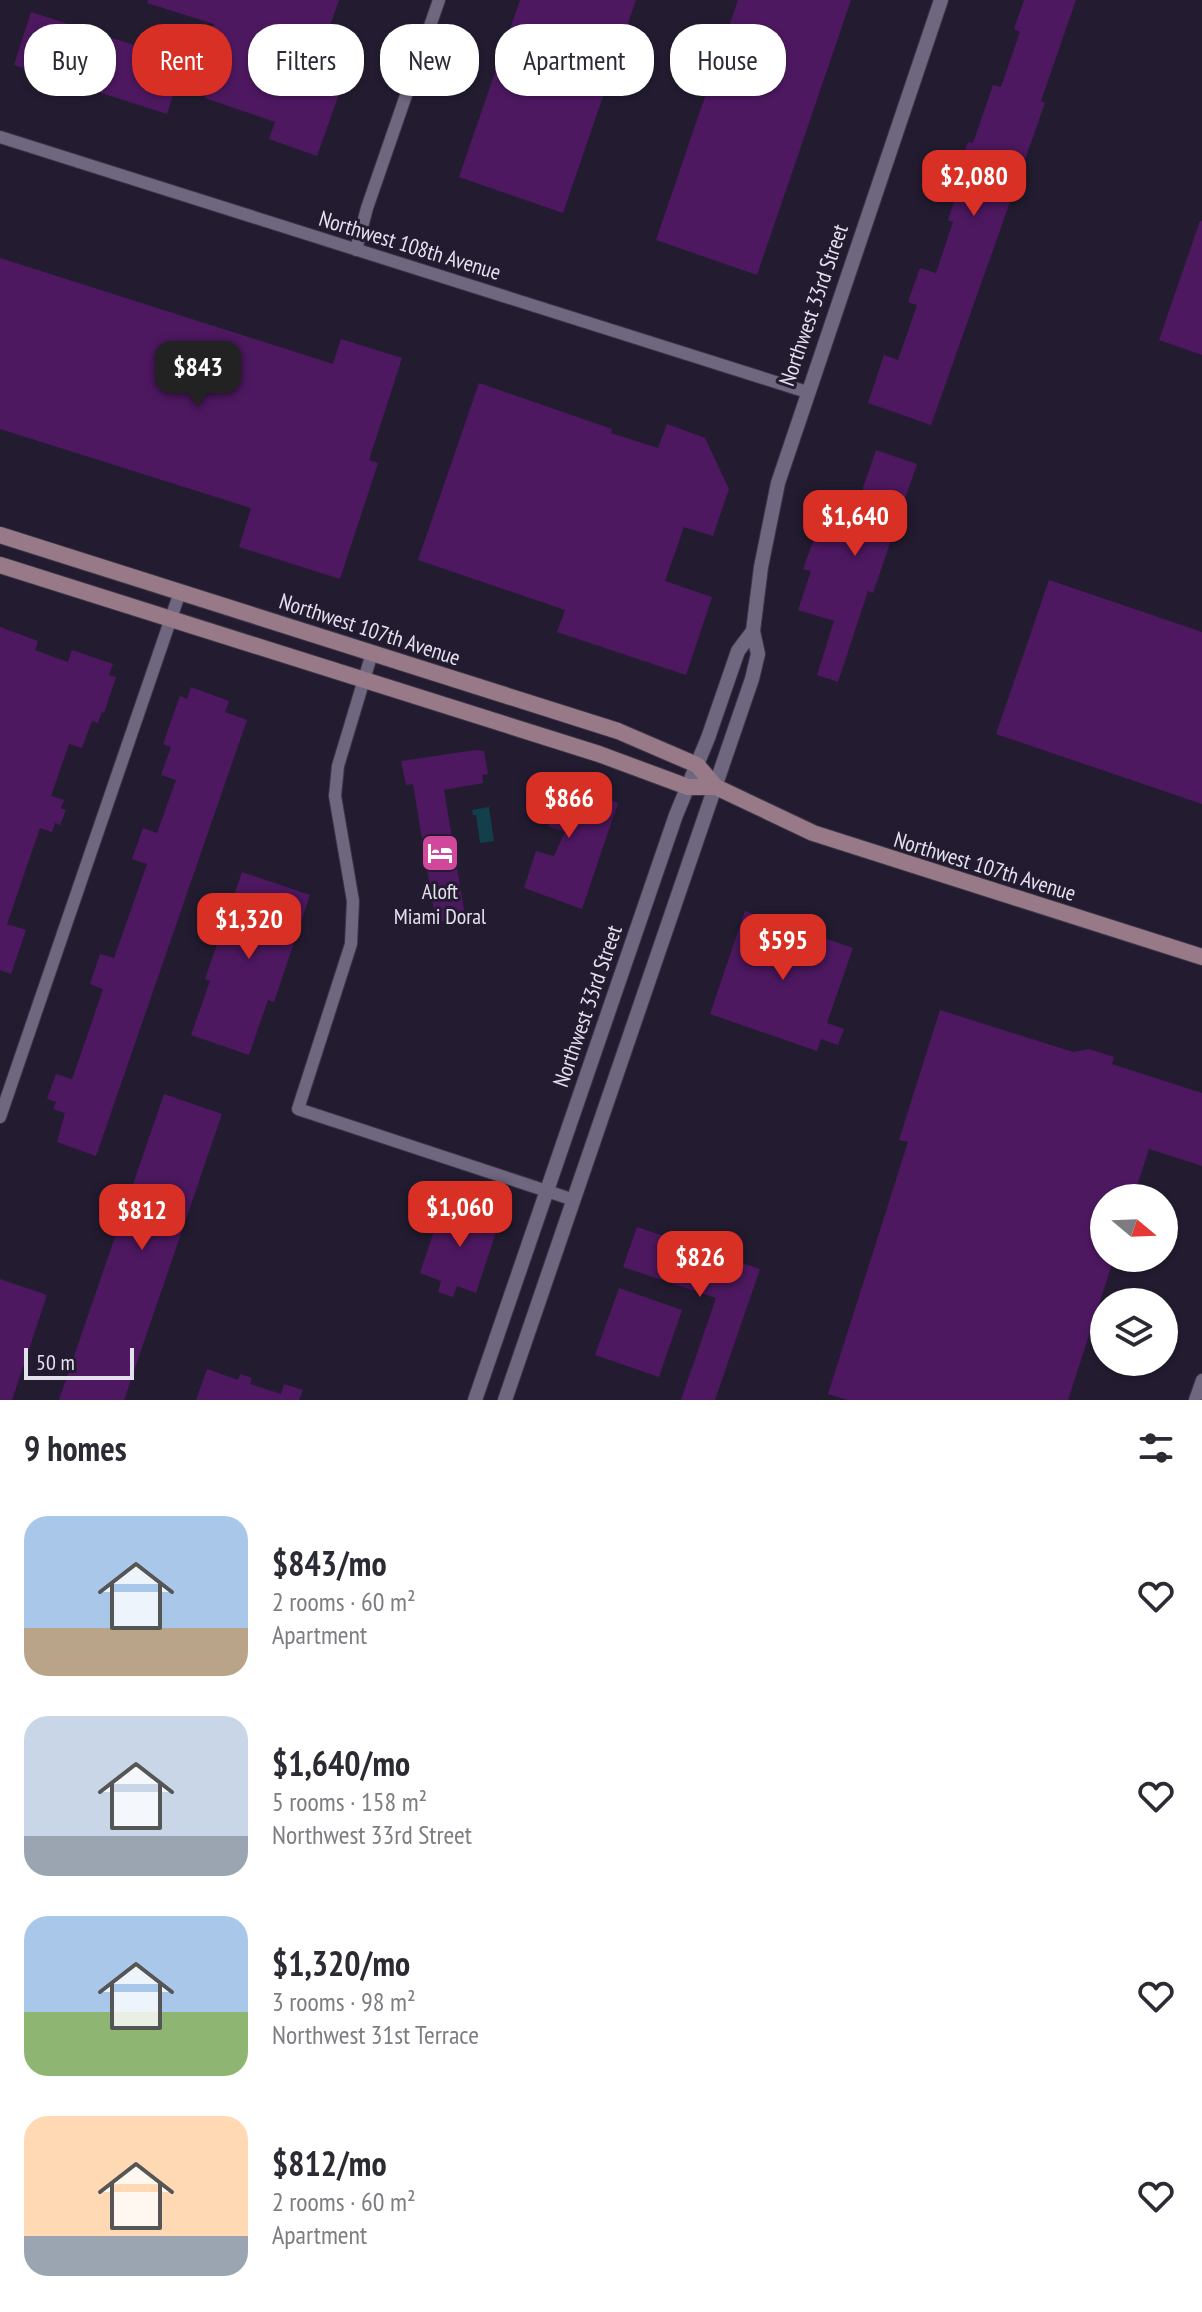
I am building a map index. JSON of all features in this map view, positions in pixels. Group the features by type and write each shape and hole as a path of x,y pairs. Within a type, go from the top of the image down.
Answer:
{"main road":[{"name":"Northwest 107th Avenue","path":"0,535 618,731 697,765 716,787 826,838 1202,957"},
{"name":"Northwest 107th Avenue","path":"0,565 607,757 688,787 716,787"}],"street":[{"path":"356,250 367,208 439,0"},
{"name":"Northwest 33rd Street","path":"505,1400 757,660 753,631 773,502 807,392 941,0"},
{"name":"Northwest 108th Avenue","path":"0,137 807,392"},
{"path":"0,1117 180,592"},
{"name":"Northwest 33rd Street","path":"475,1400 688,787 738,651 753,631"},
{"path":"372,653 338,766 336,784 336,808 353,901 351,944 298,1109 574,1200"},
{"path":"1195,1400 1202,1380"}],"shaded area":[{"path":"489,807 494,841 480,843 476,815 472,810"}],"building":[{"path":"148,0 339,0 330,24 248,24 248,96 338,96 317,156 269,139 275,122 205,98 232,96 232,24 214,24 147,3"},
{"path":"520,0 636,0 628,24 512,24"},
{"path":"738,0 851,0 757,275 656,240 705,96 786,96 786,24 730,24"},
{"path":"1024,0 1076,0 1041,101 1045,103 931,425 868,403 884,355 898,360 917,305 908,302 920,268 936,273 953,222 948,220 962,177 956,175 968,142 973,143 993,85 1001,87 1020,32 1014,29"},
{"path":"31,12 68,24 27,24"},
{"path":"24,34 24,68 14,65"},
{"path":"116,39 132,44 132,96 173,96 167,114 111,96 116,96"},
{"path":"495,73 495,96 603,96 563,213 459,177"},
{"path":"1202,221 1202,355 1159,340"},
{"path":"0,258 333,364 341,339 402,358 369,460 378,463 340,579 239,547 251,508 0,429"},
{"path":"479,383 658,448 667,424 705,438 729,489 713,536 684,527 665,581 712,597 686,675 557,632 565,610 418,560"},
{"path":"876,450 917,464 873,593 868,591 838,682 817,675 834,621 798,610 811,571 803,569 818,528 846,537"},
{"path":"1049,580 1202,632 1202,804 996,734"},
{"path":"0,627 38,641 35,650 68,662 72,650 113,664 109,675 116,677 104,713 98,723 92,721 82,748 69,744 51,796 64,800 61,808 66,810 60,825 55,823 52,832 40,828 7,924 26,930 11,974 0,970"},
{"path":"191,687 229,701 225,712 247,720 96,1156 57,1142 65,1113 53,1109 56,1102 47,1099 56,1074 72,1079 85,1042 103,989 90,984 100,954 114,958 147,864 132,859 143,828 157,833 176,780 161,775 171,747 163,744 180,696 187,699"},
{"name":"Aloft Miami Doral","path":"484,751 488,774 482,775 483,783 444,790 465,916 436,923 413,784 406,785 401,761"},
{"path":"532,775 618,803 582,909 524,888 536,851 554,856 565,832 548,826 551,818 526,810 531,795 526,793"},
{"path":"242,872 310,895 274,1002 268,1000 249,1055 191,1035 210,981 205,979"},
{"path":"745,911 853,948 827,1023 844,1029 838,1045 821,1039 817,1051 710,1014"},
{"path":"940,1010 1073,1052 1089,1049 1114,1057 1112,1064 1202,1093 1202,1166 1149,1149 1138,1184 1090,1184 1090,1272 1109,1272 1104,1288 1090,1288 1090,1332 1068,1400 847,1400 828,1394 908,1142 899,1140"},
{"path":"164,1094 222,1114 124,1400 59,1400"},
{"path":"460,1201 471,1205 470,1210 500,1220 476,1293 457,1286 453,1297 438,1292 441,1281 420,1273 442,1207 456,1212"},
{"path":"637,1227 760,1269 715,1400 681,1400 716,1298 623,1267"},
{"path":"0,1279 47,1295 12,1400 0,1400"},
{"path":"619,1288 682,1310 659,1377 595,1355"},
{"path":"207,1369 238,1380 240,1374 252,1378 250,1384 281,1394 284,1384 303,1390 299,1400 196,1400"}],"place":[{"name":"Aloft Miami Doral","path":"440,853"}]}
